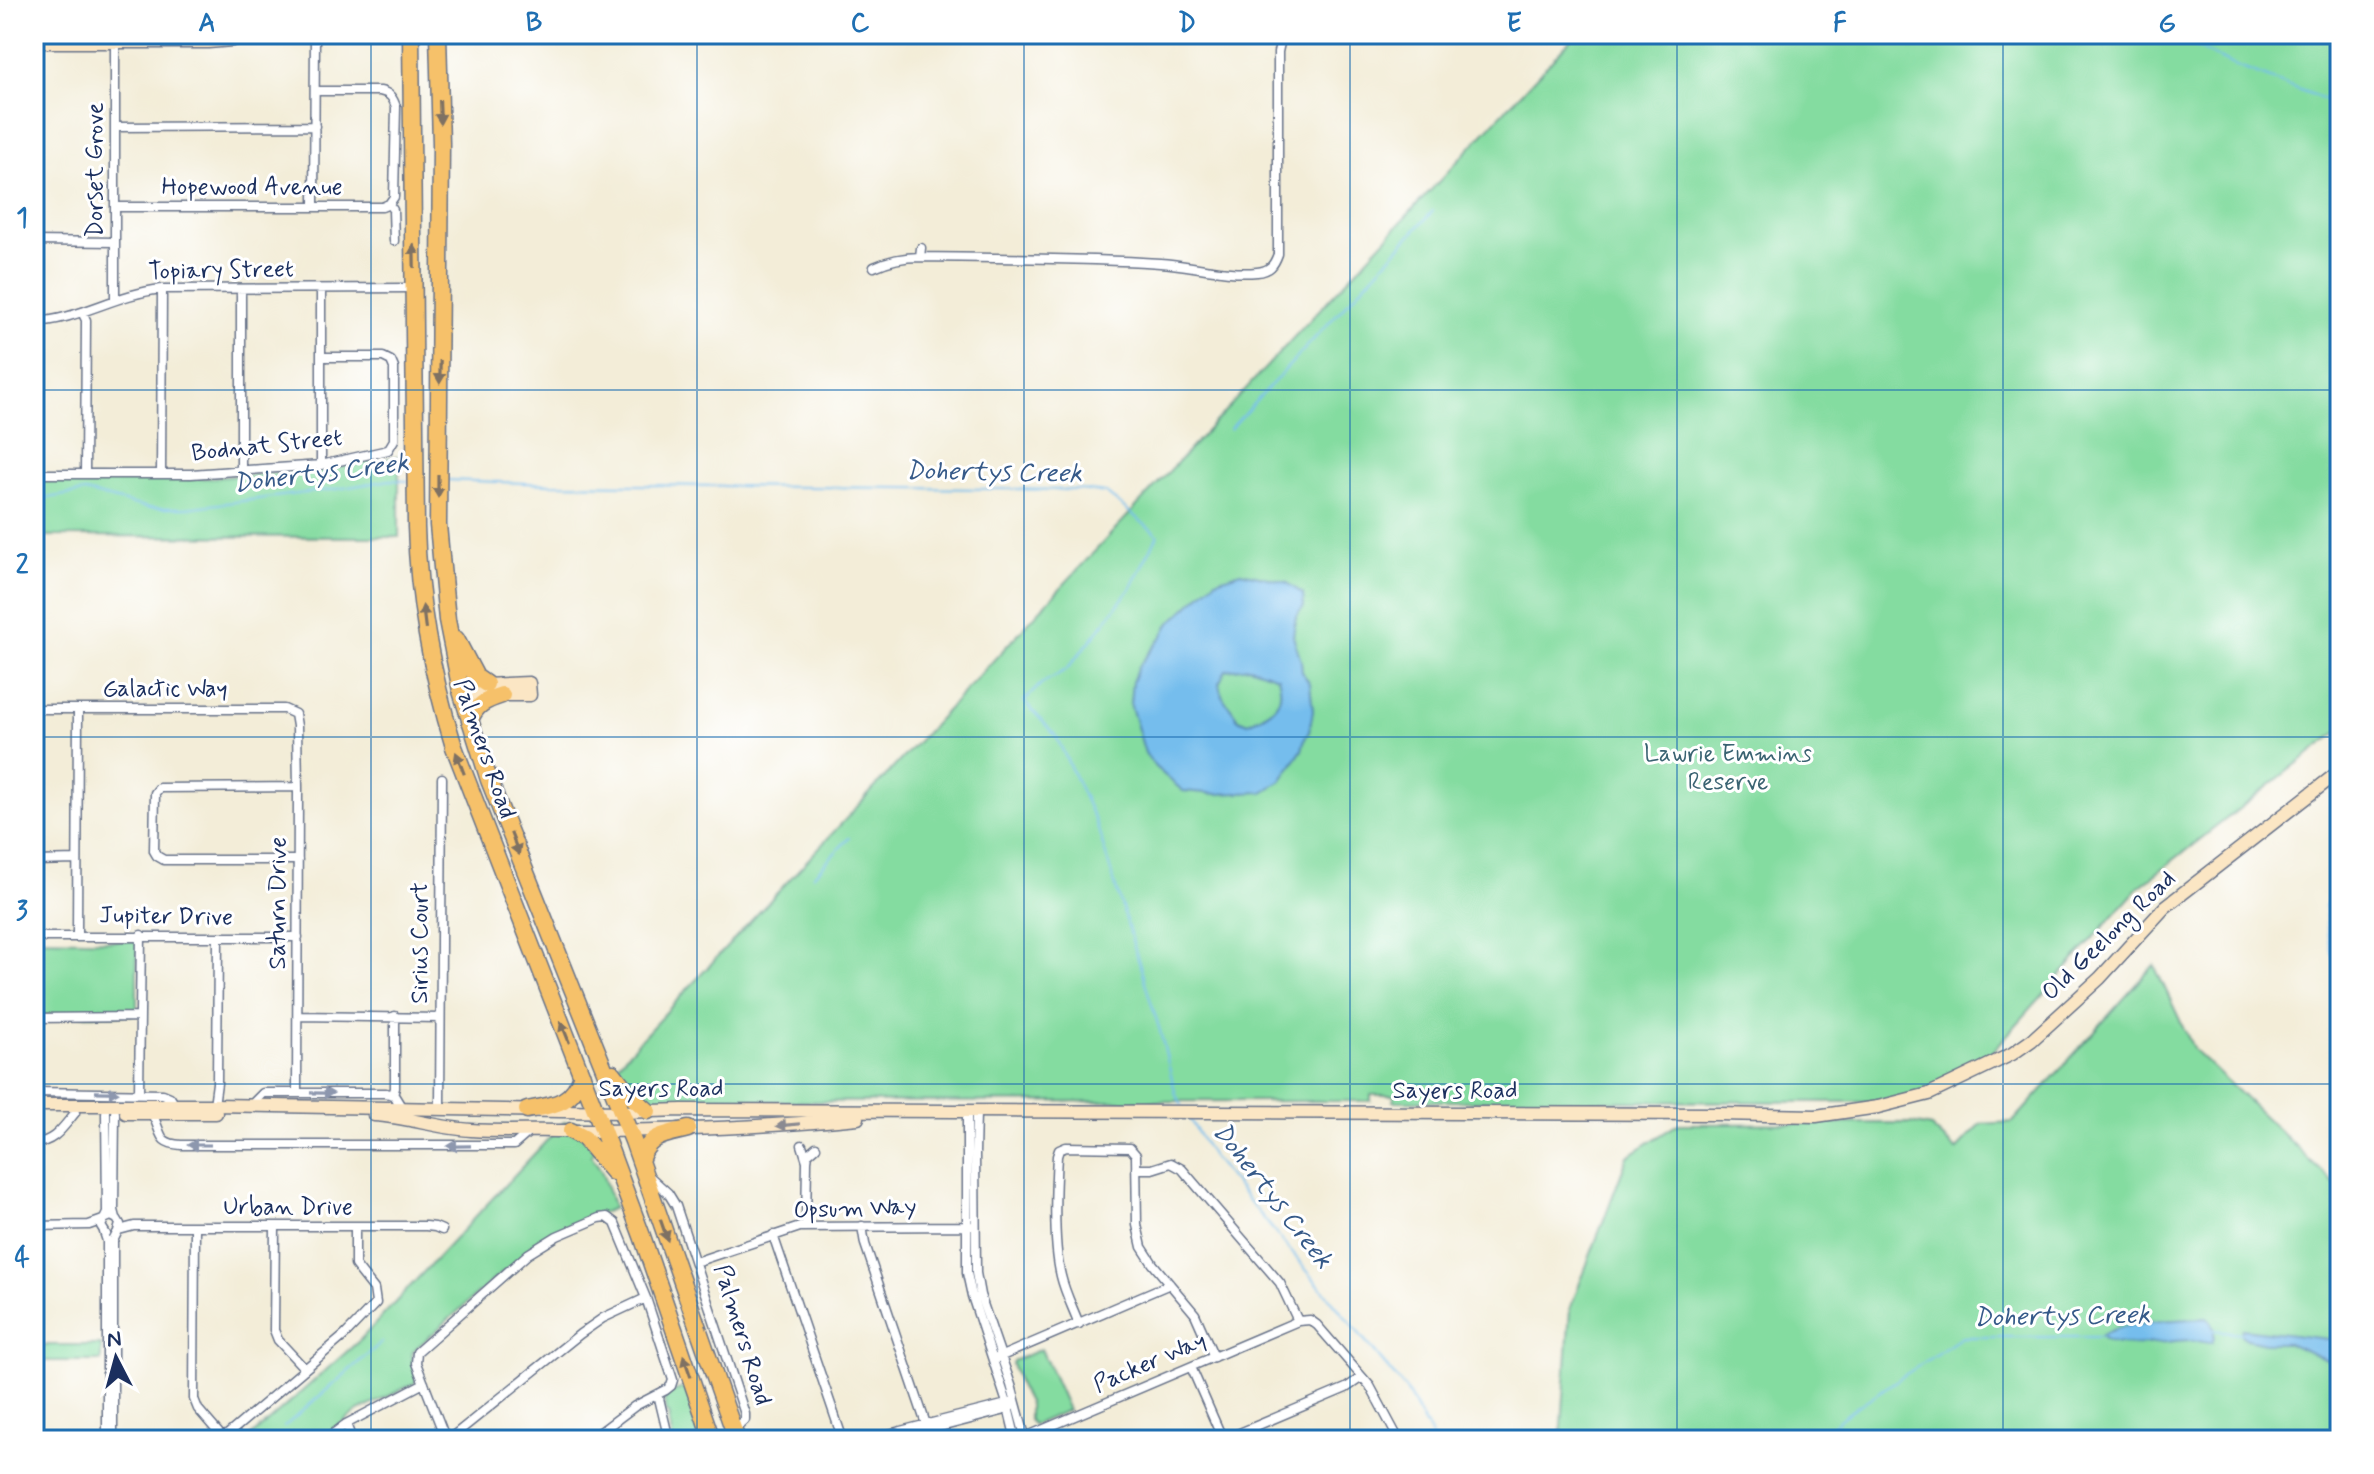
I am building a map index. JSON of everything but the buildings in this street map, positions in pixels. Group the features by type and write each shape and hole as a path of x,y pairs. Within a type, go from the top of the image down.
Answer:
{"highway":[{"name":"Palmers Road","path":"411,34 416,527 427,647 454,747 596,1112 712,1440"},
{"name":"Palmers Road","path":"438,34 441,144 438,525 447,620 461,690 489,780 629,1130 735,1435"},
{"path":"447,620 463,656 476,677 486,684"},
{"path":"438,695 461,690"},
{"path":"470,721 477,707 488,699 502,695"},
{"path":"600,1055 630,1095 648,1111"},
{"path":"527,1110 565,1100 573,1094 582,1075"},
{"path":"641,1165 644,1150 652,1141 688,1129"},
{"path":"571,1131 584,1138 621,1182"}],"main road":[{"path":"34,42 115,42 158,38 221,41 255,34"},
{"path":"529,683 530,695 461,690 486,684 529,683"},
{"name":"Old Geelong Road","path":"1982,1070 2032,1040 2100,978 2165,907 2340,771"},
{"name":"Sayers Road","path":"34,1105 152,1114 231,1105 596,1112 1816,1116 1878,1107 1929,1094 1982,1070"},
{"name":"Sayers Road","path":"34,1113 175,1105 392,1116 443,1127 602,1131 780,1125 921,1111"}],"street":[{"path":"314,207 315,34"},
{"path":"874,267 920,252 1069,254 1239,272 1269,269 1278,254 1278,52 1282,34"},
{"path":"34,42 34,50"},
{"name":"Dorset Grove","path":"115,42 115,299"},
{"path":"315,91 380,91 386,92 394,101 394,197 389,204 393,210 394,241"},
{"path":"115,127 315,126"},
{"name":"Hopewood Avenue","path":"115,207 382,207 389,204"},
{"path":"34,241 115,242"},
{"name":"Topiary Street","path":"34,322 60,320 115,299 162,289 414,288"},
{"path":"161,474 162,289"},
{"path":"241,289 241,471"},
{"path":"321,289 321,465"},
{"path":"82,312 86,320 85,474"},
{"name":"Bodnat Street","path":"34,474 241,471 321,465 392,448 394,368 391,361 383,357 321,357"},
{"name":"Galactic Way","path":"34,709 284,709 295,714"},
{"path":"77,936 78,709"},
{"name":"Saturn Drive","path":"295,714 298,787 297,1093"},
{"name":"Sirius Court","path":"440,1109 442,778"},
{"path":"298,787 159,788 155,793 154,851 158,857 167,860 298,860"},
{"path":"34,861 77,860"},
{"path":"139,1093 141,935"},
{"name":"Jupiter Drive","path":"34,937 298,937"},
{"path":"214,1109 218,937"},
{"path":"298,1016 440,1018"},
{"path":"395,1016 393,1095 402,1108"},
{"path":"34,1018 140,1017"},
{"path":"217,1083 231,1105"},
{"name":"Sayers Road","path":"34,1092 163,1094 170,1097 175,1105"},
{"name":"Sayers Road","path":"250,1106 263,1093 393,1095"},
{"path":"110,1440 113,1241 120,1225 114,1210 111,1109"},
{"path":"110,1440 107,1241 101,1225 107,1210 111,1109"},
{"path":"972,1112 970,1226 980,1309 1021,1439"},
{"path":"34,1143 50,1140 75,1113"},
{"name":"Sayers Road","path":"152,1114 163,1139 168,1144 181,1145 514,1145 531,1130"},
{"path":"802,1145 807,1161"},
{"path":"806,1226 807,1161 808,1154 816,1147"},
{"path":"1079,1324 1064,1285 1058,1257 1056,1159 1059,1150 1075,1147 1130,1148 1136,1155 1139,1240 1147,1257 1195,1314 1214,1357"},
{"path":"1136,1169 1152,1169 1171,1163 1178,1166 1280,1283 1298,1321 1306,1319 1313,1322 1362,1377 1376,1395 1399,1440"},
{"name":"Palmers Road","path":"641,1165 674,1202 695,1262 745,1414 745,1420 735,1435"},
{"path":"83,1226 96,1224 110,1216 117,1219"},
{"path":"590,1440 614,1421 671,1386 671,1373 646,1298 613,1221 607,1217 557,1236 528,1254 419,1349 416,1359 447,1440 580,1334 611,1314 646,1298"},
{"name":"Urban Drive","path":"117,1219 134,1226"},
{"path":"34,1226 83,1226 98,1228 110,1235 118,1231"},
{"name":"Urban Drive","path":"118,1231 134,1226 426,1226 442,1230"},
{"name":"Opsum Way","path":"695,1262 806,1226 970,1226"},
{"path":"862,1226 865,1244 927,1427"},
{"path":"275,1227 274,1330 278,1340 305,1369"},
{"path":"195,1228 194,1399 222,1439 345,1335 376,1303 374,1289 355,1265 355,1227"},
{"path":"773,1235 843,1440"},
{"path":"997,1358 1170,1284"},
{"name":"Packer Way","path":"1021,1439 1298,1321"},
{"path":"1191,1367 1223,1440 1346,1388 1362,1377"},
{"path":"325,1440 346,1424 424,1383"},
{"path":"658,1394 669,1440"},
{"path":"865,1440 1010,1405"},
{"path":"346,1424 352,1440"},
{"path":"890,1440 927,1427"}],"green space":[{"name":"Lawrie Emmins Reserve","path":"1576,34 2340,34 2340,730 2139,887 1993,1051 1928,1102 1394,1101 1394,1095 1371,1095 1371,1101 644,1102 615,1067"},
{"path":"399,456 399,537 34,536 34,479 192,479 322,470"},
{"path":"34,939 134,941 137,945 137,1011 131,1015 34,1015"},
{"path":"2154,965 2194,1050 2340,1189 2340,1440 1561,1440 1570,1309 1628,1156 1678,1124 1911,1123 1931,1127 1956,1150 1981,1124 2013,1122"},
{"path":"564,1122 621,1122 591,1155 601,1170 614,1208 560,1231 499,1275 413,1351 415,1383 357,1412 318,1440 247,1440 360,1340"},
{"path":"34,1345 101,1345 101,1361 34,1361"},
{"path":"1041,1349 1068,1410 1033,1425 1029,1420 1029,1404 1012,1364"},
{"path":"689,1386 707,1440 673,1440 664,1399 669,1393"}],"water":[{"path":"1241,572 1286,582 1303,594 1304,607 1296,616 1293,636 1302,672 1310,684 1313,711 1309,732 1302,750 1281,781 1263,792 1217,794 1183,791 1155,767 1145,753 1130,703 1132,682 1138,667 1169,624 1216,580","holes":["1249,667 1278,677 1280,695 1275,707 1248,723 1238,719 1224,698 1219,683 1226,670"]},
{"path":"2207,1318 2214,1330 2212,1343 2193,1340 2119,1344 2101,1336 2137,1324"},
{"path":"2242,1329 2340,1338 2340,1366 2288,1343 2247,1339 2241,1335"}],"waterway":[{"path":"2176,34 2178,38 2233,65 2340,105"},
{"path":"1230,429 1433,211"},
{"name":"Dohertys Creek","path":"34,500 85,492 148,508 186,508 390,480 408,481"},
{"name":"Dohertys Creek","path":"446,480 1079,490 1106,493 1158,535 1130,589 1091,640 1066,670 1041,684 1024,701 1056,736 1096,823 1160,1031 1176,1095 1182,1105"},
{"path":"813,876 849,838"},
{"path":"2340,874 2325,907 2328,938 2340,976"},
{"name":"Dohertys Creek","path":"1189,1118 1211,1155 1406,1390 1433,1440"},
{"name":"Dohertys Creek","path":"2212,1330 2242,1333"},
{"name":"Dohertys Creek","path":"1817,1440 1852,1410 1962,1337 2102,1337"},
{"path":"284,1427 382,1342"},
{"path":"268,1440 272,1437"}]}
